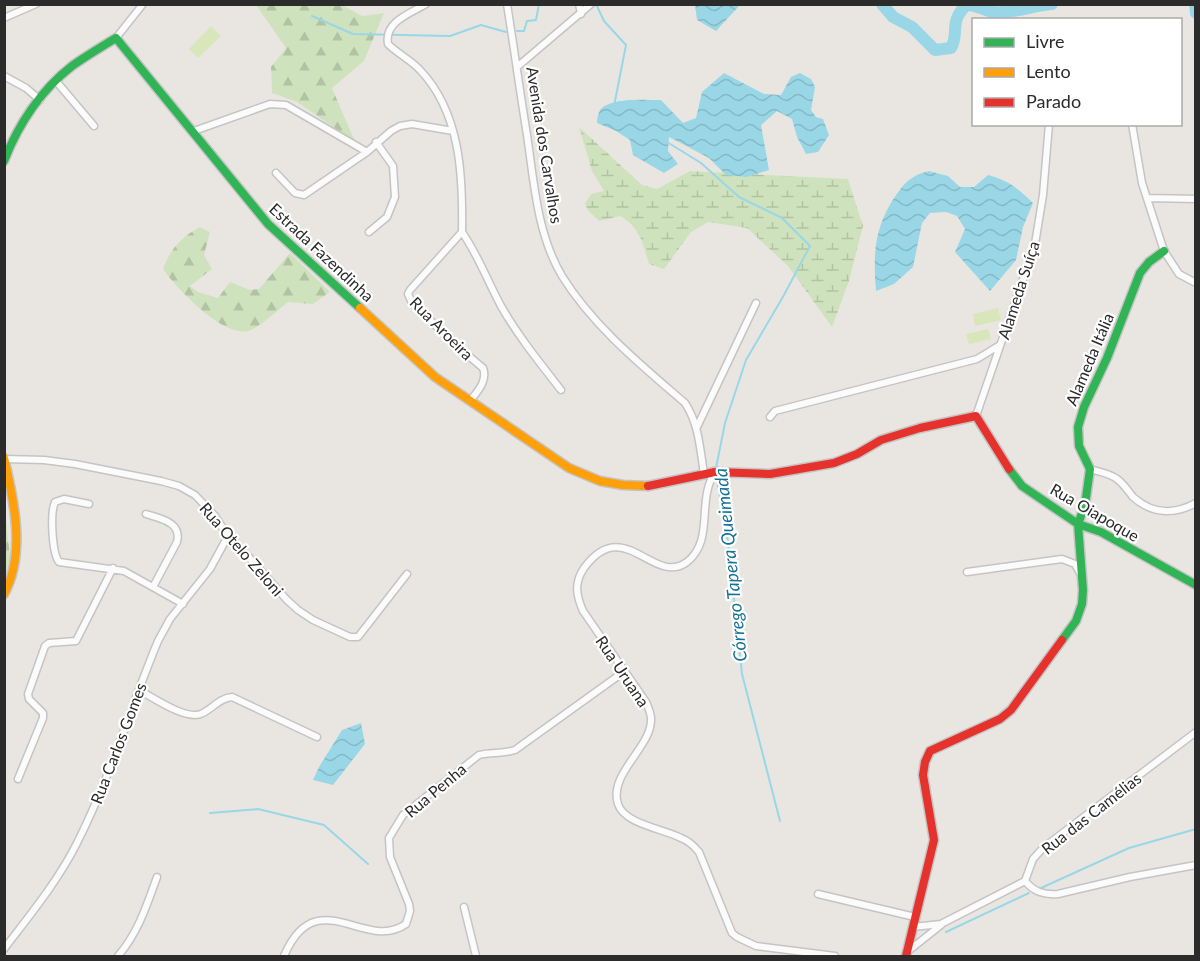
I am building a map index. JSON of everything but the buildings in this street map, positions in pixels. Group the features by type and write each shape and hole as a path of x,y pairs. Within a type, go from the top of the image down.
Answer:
{"street":[{"path":"4,18 36,4"},
{"path":"4,162 19,131 56,81 72,66 116,38 143,4"},
{"path":"426,4 390,27 386,36 388,44 419,69 440,100 458,146 462,232 473,248 481,268 516,330 561,390"},
{"name":"Avenida dos Carvalhos","path":"507,4 541,221 549,247 561,274 581,303 603,328 685,403 693,415 704,474"},
{"path":"579,4 581,14"},
{"path":"517,67 591,4"},
{"name":"Estrada Fazendinha","path":"116,38 268,224 435,377 569,468 600,481 646,486 704,474"},
{"path":"4,76 26,88 40,100"},
{"path":"56,81 94,126"},
{"path":"194,131 278,103 294,109 367,152"},
{"path":"276,173 296,193 303,195 367,152 376,142 400,126 412,124 453,131"},
{"name":"Alameda Suíça","path":"976,416 1035,244 1043,195 1049,126"},
{"path":"1132,126 1138,161 1164,251 1179,274 1196,283"},
{"path":"369,232 387,217 395,197 393,166 376,142"},
{"path":"1148,198 1196,199"},
{"name":"Rua Aroeira","path":"462,232 408,294 412,303 483,368 485,377 470,401"},
{"name":"Alameda Itália","path":"1090,469 1079,446 1078,427 1084,407 1107,358 1140,273 1149,262 1164,251"},
{"path":"696,428 756,303"},
{"path":"770,417 775,411 977,359 1001,345"},
{"path":"704,474 717,472 770,474 834,463 857,454 881,440 920,428 976,416"},
{"name":"Rua Oiapoque","path":"976,416 1009,470 1022,486 1078,524 1101,532 1196,585"},
{"path":"4,594 14,576 15,562 13,517 5,458"},
{"name":"Rua Otelo Zeloni","path":"5,458 75,464 179,486 195,495 215,516 228,536 298,610 313,620 354,638 358,637 407,574"},
{"path":"906,955 934,840 923,775 925,762 930,751 1000,719 1019,702 1076,621 1082,604 1078,524 1085,505 1090,469 1117,478 1133,496 1156,509 1173,512 1196,503"},
{"name":"Rua Uruana","path":"717,472 706,489 701,545 686,562 678,567 668,567 657,564 631,550 611,546 602,550 587,564 576,587 577,598 583,611 646,702 651,721 649,731 623,774 617,789 617,803 623,814 633,820 692,844 699,852 732,933 744,942 769,948 835,957"},
{"path":"89,504 64,499 55,502 52,512 55,556 59,562 124,571 183,604"},
{"path":"146,514 170,522 177,529 178,534 177,542 153,587"},
{"name":"Rua Carlos Gomes","path":"4,949 46,893 76,845 91,814 158,641 170,619 210,569 228,536"},
{"path":"966,572 1062,559 1075,564 1082,577"},
{"path":"18,779 43,718 40,709 29,699 28,694 45,646 53,642 76,641 113,568"},
{"name":"Rua Penha","path":"284,957 295,936 305,927 319,921 335,920 386,932 406,924 410,911 409,904 390,857 389,848 389,838 403,815 479,755 515,750 625,670"},
{"path":"139,690 179,711 192,715 201,714 224,698 239,699 317,737"},
{"name":"Rua das Camélias","path":"1025,881 1033,859 1043,848 1196,732"},
{"path":"906,955 941,924 1025,881 1030,888 1037,891 1058,894 1130,877 1196,865"},
{"path":"118,957 145,914 157,877"},
{"path":"819,894 915,917"},
{"path":"464,907 476,957"},
{"path":"913,927 941,924"}],"green space":[{"path":"256,5 342,5 362,16 384,13 364,61 332,88 355,142 297,102 272,93 271,67 286,48"},
{"path":"211,26 221,36 198,58 189,49"},
{"path":"579,127 642,185 657,189 690,171 848,179 863,226 849,281 832,327 788,266 747,228 708,222 691,232 664,269 649,264 640,237 627,220 620,216 599,221 587,209 585,203 591,194 604,191 592,171"},
{"path":"200,227 210,232 204,255 212,269 190,286 198,292 218,298 230,282 250,290 259,289 290,253 330,292 313,304 288,302 251,330 241,331 229,328 202,311 163,269 177,245"},
{"path":"998,308 1001,320 975,326 973,314"},
{"path":"988,329 991,339 969,344 966,334"},
{"path":"4,500 10,557 5,580 4,580"}],"water":[{"path":"695,4 740,5 716,31 697,20"},
{"path":"724,73 764,94 781,95 791,77 800,73 811,79 815,87 811,110 816,117 823,119 829,135 818,152 806,154 797,137 792,119 777,111 761,125 769,170 747,177 726,175 709,158 669,137 668,151 678,164 664,173 633,155 630,140 597,123 600,110 605,106 629,100 661,100 683,123 696,118 702,92"},
{"path":"929,171 948,176 960,187 974,187 988,175 995,177 1013,186 1033,203 1023,227 1016,260 990,291 955,252 965,229 957,216 946,212 930,213 922,223 913,267 894,284 876,291 875,253 883,218 906,183 913,177"},
{"path":"361,723 365,744 333,785 313,780 342,730"}],"waterway":[{"name":"Córrego Tapera Queimada","path":"517,31 524,31 527,21 536,20 539,4"},
{"path":"882,4 893,17 912,27 935,50 951,48 955,37 957,17 966,5 1001,12 1052,4"},
{"path":"1195,4 1196,13"},
{"name":"Córrego Tapera Queimada","path":"597,6 604,21 626,45 614,106"},
{"name":"Córrego Tapera Queimada","path":"312,16 353,34 450,36 481,25 506,32"},
{"name":"Córrego Tapera Queimada","path":"667,142 701,163 739,197 782,218 810,246 746,360 725,423 716,468"},
{"name":"Córrego Tapera Queimada","path":"716,474 728,542 742,674 780,821"},
{"path":"210,813 258,809 324,825 368,864"},
{"path":"1041,888 1129,848 1196,829"},
{"path":"946,932 1029,893"}],"traffic: fast":[{"path":"4,161 23,121 50,86 72,66 116,38 268,224 360,308"},
{"path":"1062,640 1076,621 1082,604 1078,524 1085,505 1090,469 1079,446 1078,427 1084,407 1107,358 1140,273 1149,262 1164,251"},
{"path":"1009,469 1022,486 1078,524 1101,532 1196,585"}],"traffic: slow":[{"path":"360,308 435,377 569,468 600,481 648,486"},
{"path":"4,458 16,527 15,562 4,594"}],"traffic: jam":[{"path":"648,486 715,472 770,474 834,463 857,454 881,440 920,428 976,416 1009,469"},
{"path":"906,956 934,840 923,775 930,751 1000,719 1011,710 1062,640"}]}
